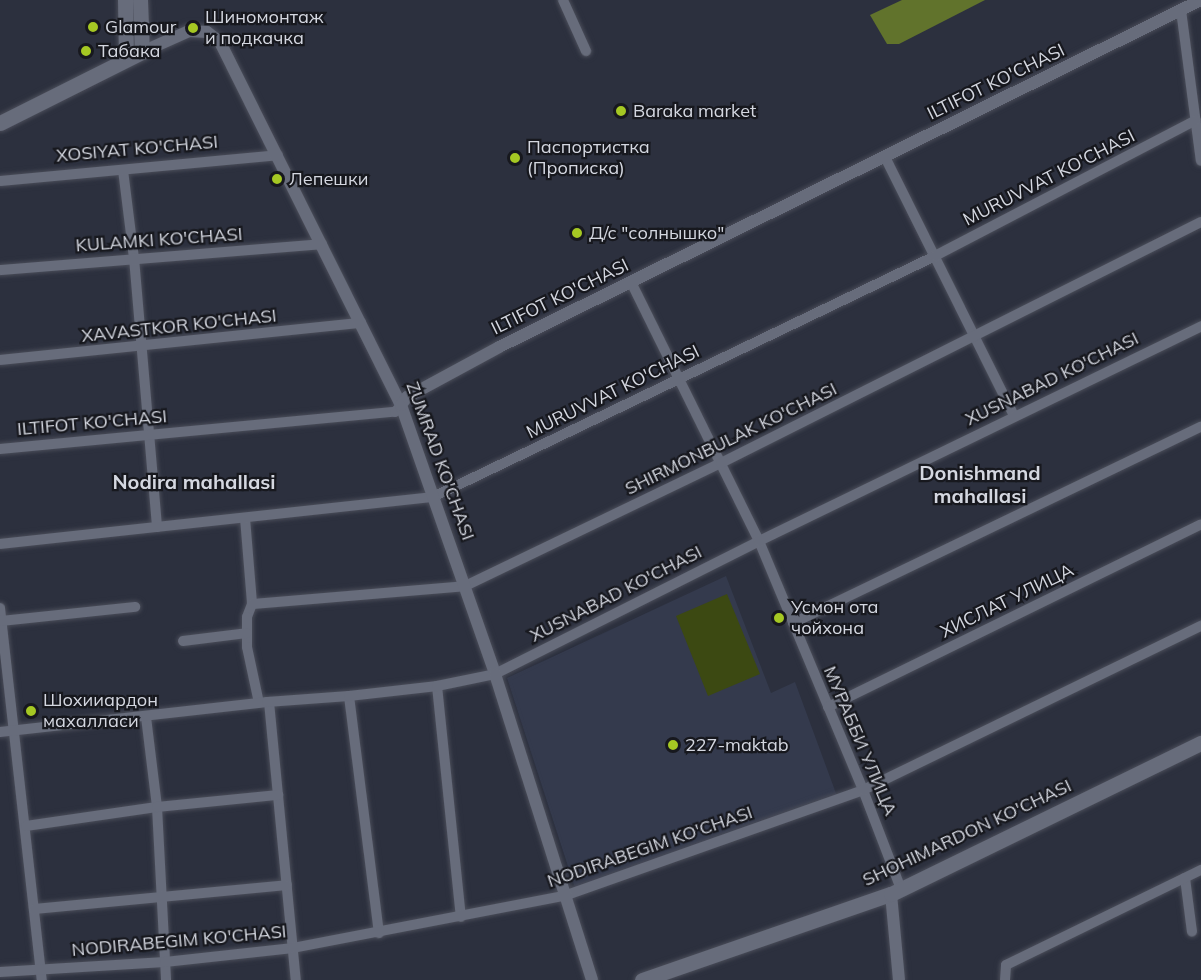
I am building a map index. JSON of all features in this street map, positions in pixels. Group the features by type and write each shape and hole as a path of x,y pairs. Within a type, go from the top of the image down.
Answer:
{"main road":[{"path":"0,123 126,59 125,0"},
{"path":"140,0 142,52"},
{"name":"ZUMRAD KO'CHASI","path":"126,59 142,52"},
{"name":"SHOHIMARDON KO'CHASI","path":"642,980 896,891 1201,743"}],"street":[{"path":"563,0 586,51"},
{"name":"ILTIFOT KO'CHASI","path":"0,449 395,412 407,397 499,347 1201,0"},
{"path":"1181,10 1201,161"},
{"name":"ZUMRAD KO'CHASI","path":"142,52 189,31 204,31 216,37 230,57 401,405 495,674 592,980"},
{"name":"MURUVVAT KO'CHASI","path":"0,544 433,497 935,256 1196,120"},
{"name":"XOSIYAT KO'CHASI","path":"0,181 278,155"},
{"path":"885,157 1014,416"},
{"path":"123,170 134,258 157,527"},
{"name":"SHIRMONBULAK KO'CHASI","path":"252,604 465,586 721,463 1201,222"},
{"name":"KULAMKI KO'CHASI","path":"0,270 322,244"},
{"name":"МУРАББИ УЛИЦА","path":"631,282 759,541 863,790 896,891"},
{"name":"XAVASTKOR KO'CHASI","path":"0,360 361,323"},
{"name":"XUSNABAD KO'CHASI","path":"0,732 437,686 495,674 759,541 1201,326"},
{"path":"793,623 1201,428"},
{"path":"245,518 252,604 247,617 248,663 264,703 278,795 296,980"},
{"name":"ХИСЛАТ УЛИЦА","path":"828,707 1201,524"},
{"path":"1,621 135,607"},
{"path":"0,608 1,635 26,826 41,975"},
{"name":"NODIRABEGIM KO'CHASI","path":"0,972 41,975 293,948 564,896 863,790 1201,626"},
{"path":"183,641 246,633"},
{"path":"437,686 461,917"},
{"path":"349,696 379,933"},
{"path":"146,717 157,807 166,980"},
{"path":"26,826 157,807 278,795"},
{"path":"1005,980 1006,965 1201,870"},
{"path":"1185,878 1192,932"},
{"path":"34,909 162,895 287,885"},
{"path":"896,891 900,980"}],"shaded area":[{"name":"227-maktab","path":"726,576 771,693 795,682 837,796 575,888 507,678"}],"green space":[{"path":"902,0 985,0 899,44 887,44 870,15"},
{"path":"727,594 760,674 708,696 676,616"}],"place":[{"name":"Glamour","path":"93,27"},
{"name":"Шиномонтаж и подкачка","path":"193,28"},
{"name":"Табака","path":"86,51"},
{"name":"Baraka market","path":"621,111"},
{"name":"Паспортистка (Прописка)","path":"515,158"},
{"name":"Лепешки","path":"277,179"},
{"name":"Д/с \"солнышко\"","path":"577,233"},
{"name":"Усмон ота чойхона","path":"779,618"},
{"name":"Шохииардон махалласи","path":"31,711"},
{"name":"227-maktab","path":"673,745"}],"district":[{"name":"Nodira mahallasi","path":"194,481"},
{"name":"Donishmand mahallasi","path":"980,484"}]}
